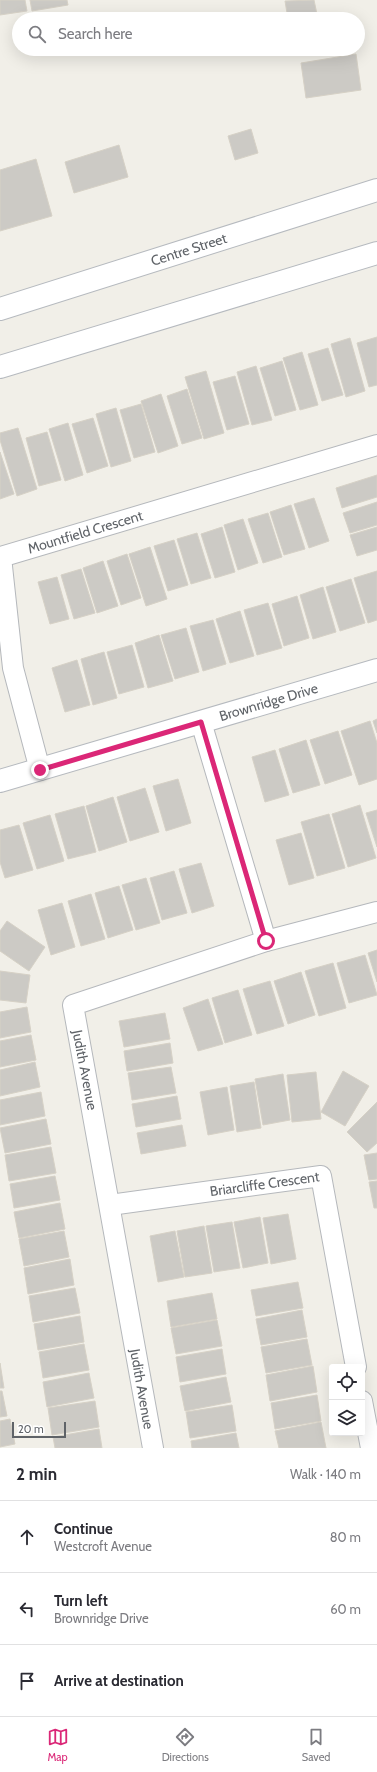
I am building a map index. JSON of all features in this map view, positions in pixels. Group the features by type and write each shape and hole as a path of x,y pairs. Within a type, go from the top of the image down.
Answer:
{"main road":[{"name":"Centre Street","path":"0,310 377,190"},
{"path":"0,367 377,253"},
{"name":"Brownridge Drive","path":"0,781 377,670"}],"street":[{"name":"Mountfield Crescent","path":"40,770 13,668 1,557 377,445"},
{"path":"201,722 266,941"},
{"name":"Judith Avenue","path":"153,1448 73,1005 266,941 377,912"},
{"name":"Briarcliffe Crescent","path":"110,1206 321,1176 355,1364"},
{"path":"365,1417 371,1448"}],"building":[{"path":"0,0 25,0 27,11 12,12 0,15"},
{"path":"30,0 67,0 68,5 32,11"},
{"path":"314,0 317,12 287,12 285,1"},
{"path":"344,56 356,56 361,90 306,98 301,63"},
{"path":"251,129 258,153 235,160 228,136"},
{"path":"119,145 128,177 74,193 65,162"},
{"path":"36,159 52,216 0,231 0,170"},
{"path":"377,337 377,385 369,387 357,343"},
{"path":"350,338 365,391 346,397 331,344"},
{"path":"328,348 343,395 322,401 308,354"},
{"path":"302,352 318,405 300,410 283,358"},
{"path":"282,361 296,410 275,416 260,368"},
{"path":"256,366 272,420 252,425 237,372"},
{"path":"206,371 224,433 204,439 185,377"},
{"path":"235,376 249,424 227,430 213,382"},
{"path":"187,389 202,438 182,444 167,396"},
{"path":"161,394 178,446 158,453 141,401"},
{"path":"141,404 155,452 134,458 120,410"},
{"path":"116,408 131,461 111,467 96,414"},
{"path":"93,418 108,466 87,473 72,424"},
{"path":"68,423 83,475 65,481 49,429"},
{"path":"18,428 37,489 17,496 0,440 0,433"},
{"path":"47,432 61,480 39,486 26,438"},
{"path":"0,452 14,494 0,499"},
{"path":"377,475 377,497 342,508 336,488"},
{"path":"314,498 329,541 309,548 294,504"},
{"path":"377,502 377,525 350,533 343,513"},
{"path":"291,505 305,549 284,555 270,512"},
{"path":"268,513 282,557 263,563 248,519"},
{"path":"243,519 258,563 238,570 224,525"},
{"path":"222,527 235,572 215,578 201,534"},
{"path":"377,527 377,550 357,556 350,535"},
{"path":"197,533 211,578 191,584 177,539"},
{"path":"174,540 188,585 168,591 154,546"},
{"path":"150,547 167,599 146,606 129,554"},
{"path":"127,554 141,598 121,605 107,561"},
{"path":"103,561 118,606 97,613 83,568"},
{"path":"81,569 95,613 74,619 61,575"},
{"path":"377,571 377,620 368,623 354,578"},
{"path":"57,577 69,619 50,624 38,582"},
{"path":"351,579 365,623 340,631 326,587"},
{"path":"323,587 336,632 313,639 300,595"},
{"path":"297,596 309,638 284,646 272,604"},
{"path":"268,603 282,648 257,655 244,610"},
{"path":"240,611 254,656 230,663 216,619"},
{"path":"213,620 226,664 203,671 190,626"},
{"path":"186,628 199,672 175,679 161,635"},
{"path":"159,635 173,681 148,688 135,643"},
{"path":"132,645 144,687 119,694 107,652"},
{"path":"104,652 117,698 93,705 81,659"},
{"path":"77,660 90,705 65,712 52,668"},
{"path":"377,719 377,733 373,721"},
{"path":"370,721 377,743 377,779 359,785 341,731"},
{"path":"338,731 352,775 325,784 310,740"},
{"path":"306,740 320,785 293,793 279,749"},
{"path":"275,750 289,795 265,802 252,757"},
{"path":"178,779 191,823 166,831 153,786"},
{"path":"145,788 159,832 130,841 117,797"},
{"path":"113,797 127,842 99,851 86,806"},
{"path":"360,805 376,858 348,867 332,814"},
{"path":"84,806 96,852 68,859 55,814"},
{"path":"377,810 377,847 366,813"},
{"path":"329,814 345,868 317,876 301,822"},
{"path":"50,815 64,861 37,869 23,823"},
{"path":"19,825 33,870 5,878 0,862 0,830"},
{"path":"301,833 314,878 289,885 276,840"},
{"path":"201,863 214,906 192,913 179,869"},
{"path":"174,871 187,913 162,920 150,878"},
{"path":"146,878 160,923 136,930 122,885"},
{"path":"119,886 133,930 108,938 95,893"},
{"path":"91,894 105,939 81,946 68,901"},
{"path":"62,903 75,947 51,955 38,910"},
{"path":"7,921 45,947 29,971 0,951 0,931"},
{"path":"377,950 377,982 368,953"},
{"path":"365,955 377,995 349,1003 337,963"},
{"path":"333,963 346,1008 319,1016 305,971"},
{"path":"0,971 30,975 26,1003 0,1000"},
{"path":"301,972 315,1015 288,1024 274,981"},
{"path":"270,981 284,1026 257,1034 243,989"},
{"path":"238,990 252,1035 225,1043 212,998"},
{"path":"208,999 223,1044 198,1051 183,1008"},
{"path":"27,1007 31,1032 0,1038 0,1012"},
{"path":"165,1013 170,1039 124,1047 119,1021"},
{"path":"31,1035 36,1060 0,1067 0,1041"},
{"path":"170,1043 173,1063 127,1071 124,1051"},
{"path":"35,1062 40,1087 0,1096 0,1070"},
{"path":"171,1067 176,1093 132,1100 128,1073"},
{"path":"343,1071 369,1086 345,1126 321,1112"},
{"path":"316,1072 321,1119 292,1122 287,1075"},
{"path":"283,1074 290,1120 263,1125 255,1079"},
{"path":"254,1082 261,1128 237,1132 230,1086"},
{"path":"227,1087 234,1130 208,1135 200,1092"},
{"path":"41,1092 45,1116 0,1125 0,1100"},
{"path":"177,1096 181,1119 136,1127 132,1104"},
{"path":"377,1102 377,1143 367,1152 347,1132"},
{"path":"46,1119 51,1144 5,1153 0,1128"},
{"path":"182,1125 186,1146 141,1154 137,1133"},
{"path":"51,1147 56,1173 9,1181 5,1155"},
{"path":"377,1153 377,1179 369,1180 364,1155"},
{"path":"55,1176 60,1200 14,1208 10,1184"},
{"path":"377,1181 377,1208 374,1208 369,1182"},
{"path":"60,1203 65,1229 19,1238 14,1212"},
{"path":"288,1214 296,1259 271,1264 263,1218"},
{"path":"260,1217 268,1263 243,1268 234,1222"},
{"path":"232,1222 240,1268 214,1272 206,1226"},
{"path":"204,1226 212,1273 185,1277 177,1231"},
{"path":"64,1231 69,1257 24,1266 19,1239"},
{"path":"175,1231 184,1277 158,1282 150,1236"},
{"path":"70,1259 74,1285 28,1294 24,1268"},
{"path":"298,1282 303,1308 256,1316 251,1290"},
{"path":"75,1288 80,1313 33,1322 29,1296"},
{"path":"212,1293 217,1319 171,1327 167,1301"},
{"path":"302,1310 307,1337 261,1345 256,1319"},
{"path":"80,1316 84,1342 38,1350 34,1324"},
{"path":"217,1320 222,1346 176,1354 171,1328"},
{"path":"307,1339 312,1365 266,1373 261,1347"},
{"path":"84,1344 89,1370 43,1378 39,1352"},
{"path":"222,1349 226,1374 180,1382 176,1357"},
{"path":"0,1363 4,1388 0,1388"},
{"path":"313,1366 317,1392 270,1401 266,1375"},
{"path":"89,1373 94,1398 47,1407 43,1382"},
{"path":"226,1377 231,1402 185,1411 180,1386"},
{"path":"0,1391 2,1391 7,1416 0,1417"},
{"path":"317,1395 321,1421 275,1429 271,1403"},
{"path":"95,1401 99,1427 52,1435 48,1408"},
{"path":"232,1405 236,1431 190,1438 186,1412"},
{"path":"10,1419 15,1444 0,1447 0,1421"},
{"path":"321,1422 326,1448 279,1448 275,1431"},
{"path":"99,1429 102,1448 55,1448 53,1437"},
{"path":"236,1433 239,1448 192,1448 191,1441"}],"route":[{"path":"40,770 201,722 266,941"}]}
